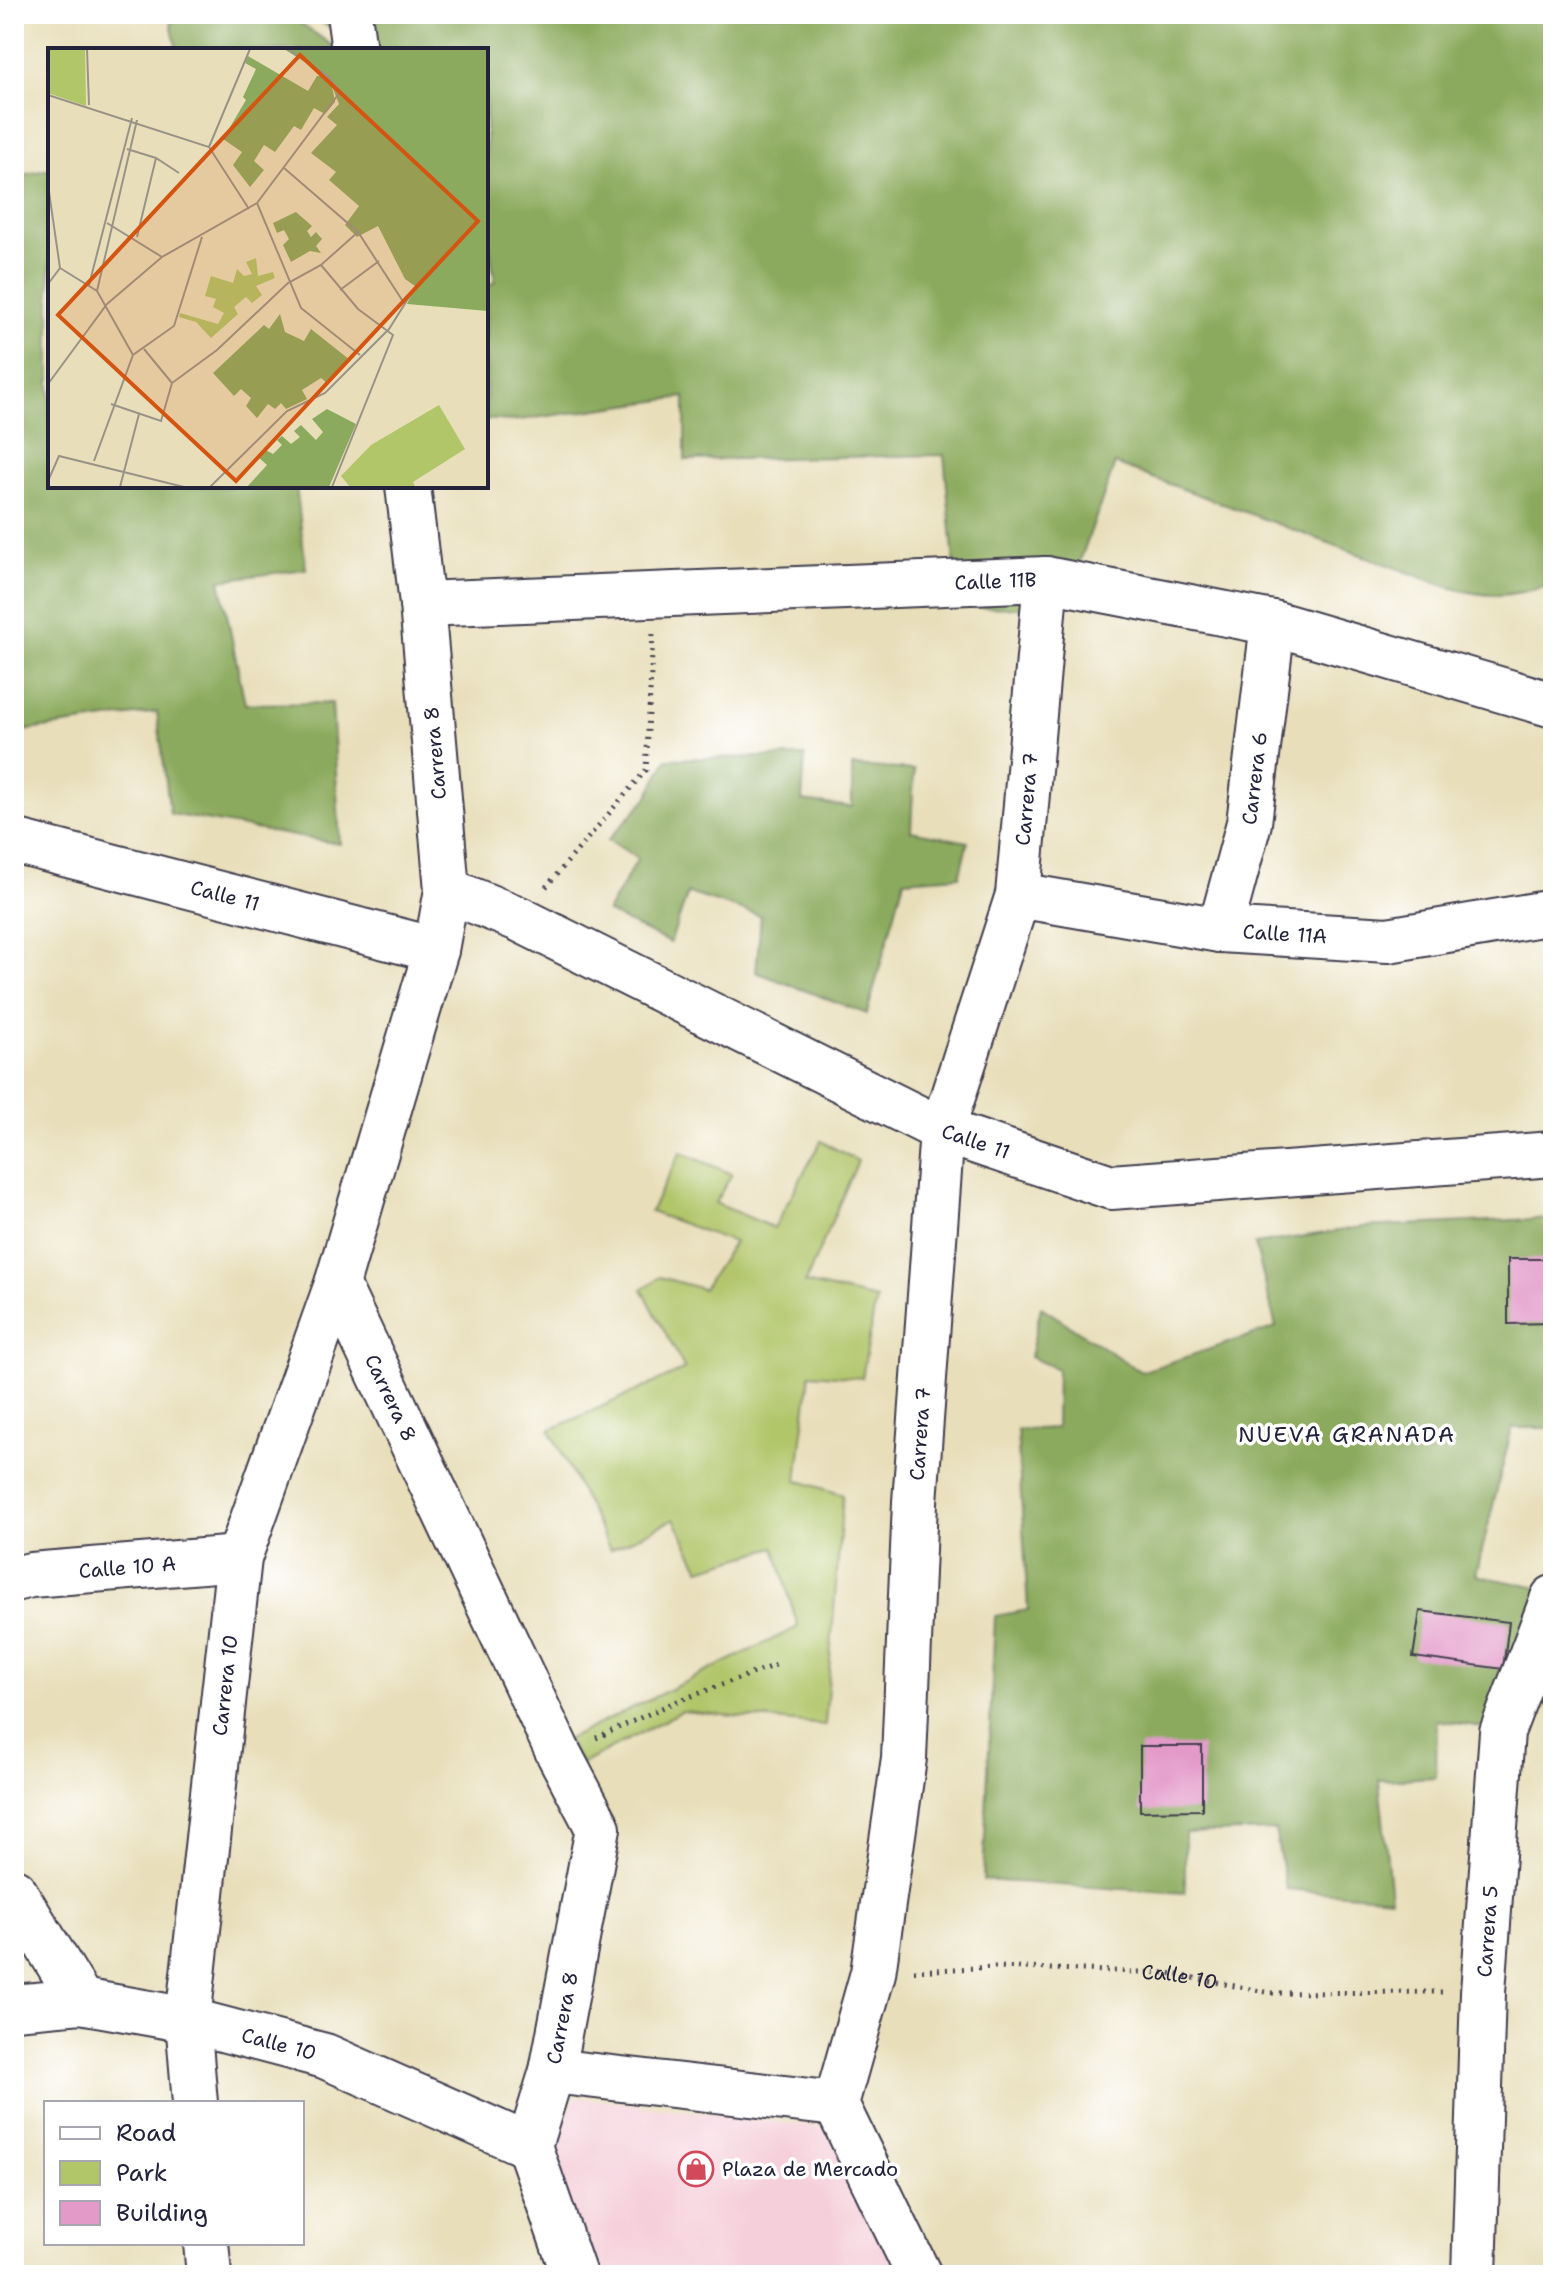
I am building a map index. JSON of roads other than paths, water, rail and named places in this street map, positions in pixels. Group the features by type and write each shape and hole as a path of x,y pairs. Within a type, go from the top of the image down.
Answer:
{"street":[{"path":"349,14 354,48"},
{"name":"Carrera 8","path":"408,488 422,604 447,890 436,950 337,1284 559,1754 598,1828 552,2071 529,2146"},
{"name":"Calle 11B","path":"422,604 1046,579 1273,623 1553,705"},
{"name":"Carrera 7","path":"836,2104 873,1973 904,1758 915,1502 942,1130 1018,895 1046,579"},
{"name":"Carrera 6","path":"1220,930 1249,823 1273,623"},
{"name":"Calle 11","path":"14,841 436,950"},
{"name":"Calle 11","path":"447,890 519,919 942,1130 1111,1187 1553,1154"},
{"name":"Calle 11A","path":"1018,895 1220,930 1388,940 1553,912"},
{"name":"Carrera 10","path":"195,2101 188,2020 239,1558 337,1284"},
{"name":"Calle 10 A","path":"20,1566 239,1558"},
{"name":"Carrera 5","path":"1474,2275 1483,1992 1502,1732 1553,1598"},
{"path":"14,1891 81,2001"},
{"name":"Calle 10","path":"15,2005 81,2001 188,2020 325,2056 529,2146"},
{"path":"552,2071 836,2104 919,2275"},
{"path":"529,2146 574,2275"},
{"path":"206,2245 209,2275"}],"place":[{"name":"Plaza de Mercado","path":"696,2169"}],"district":[{"name":"NUEVA GRANADA","path":"1347,1434"}]}
